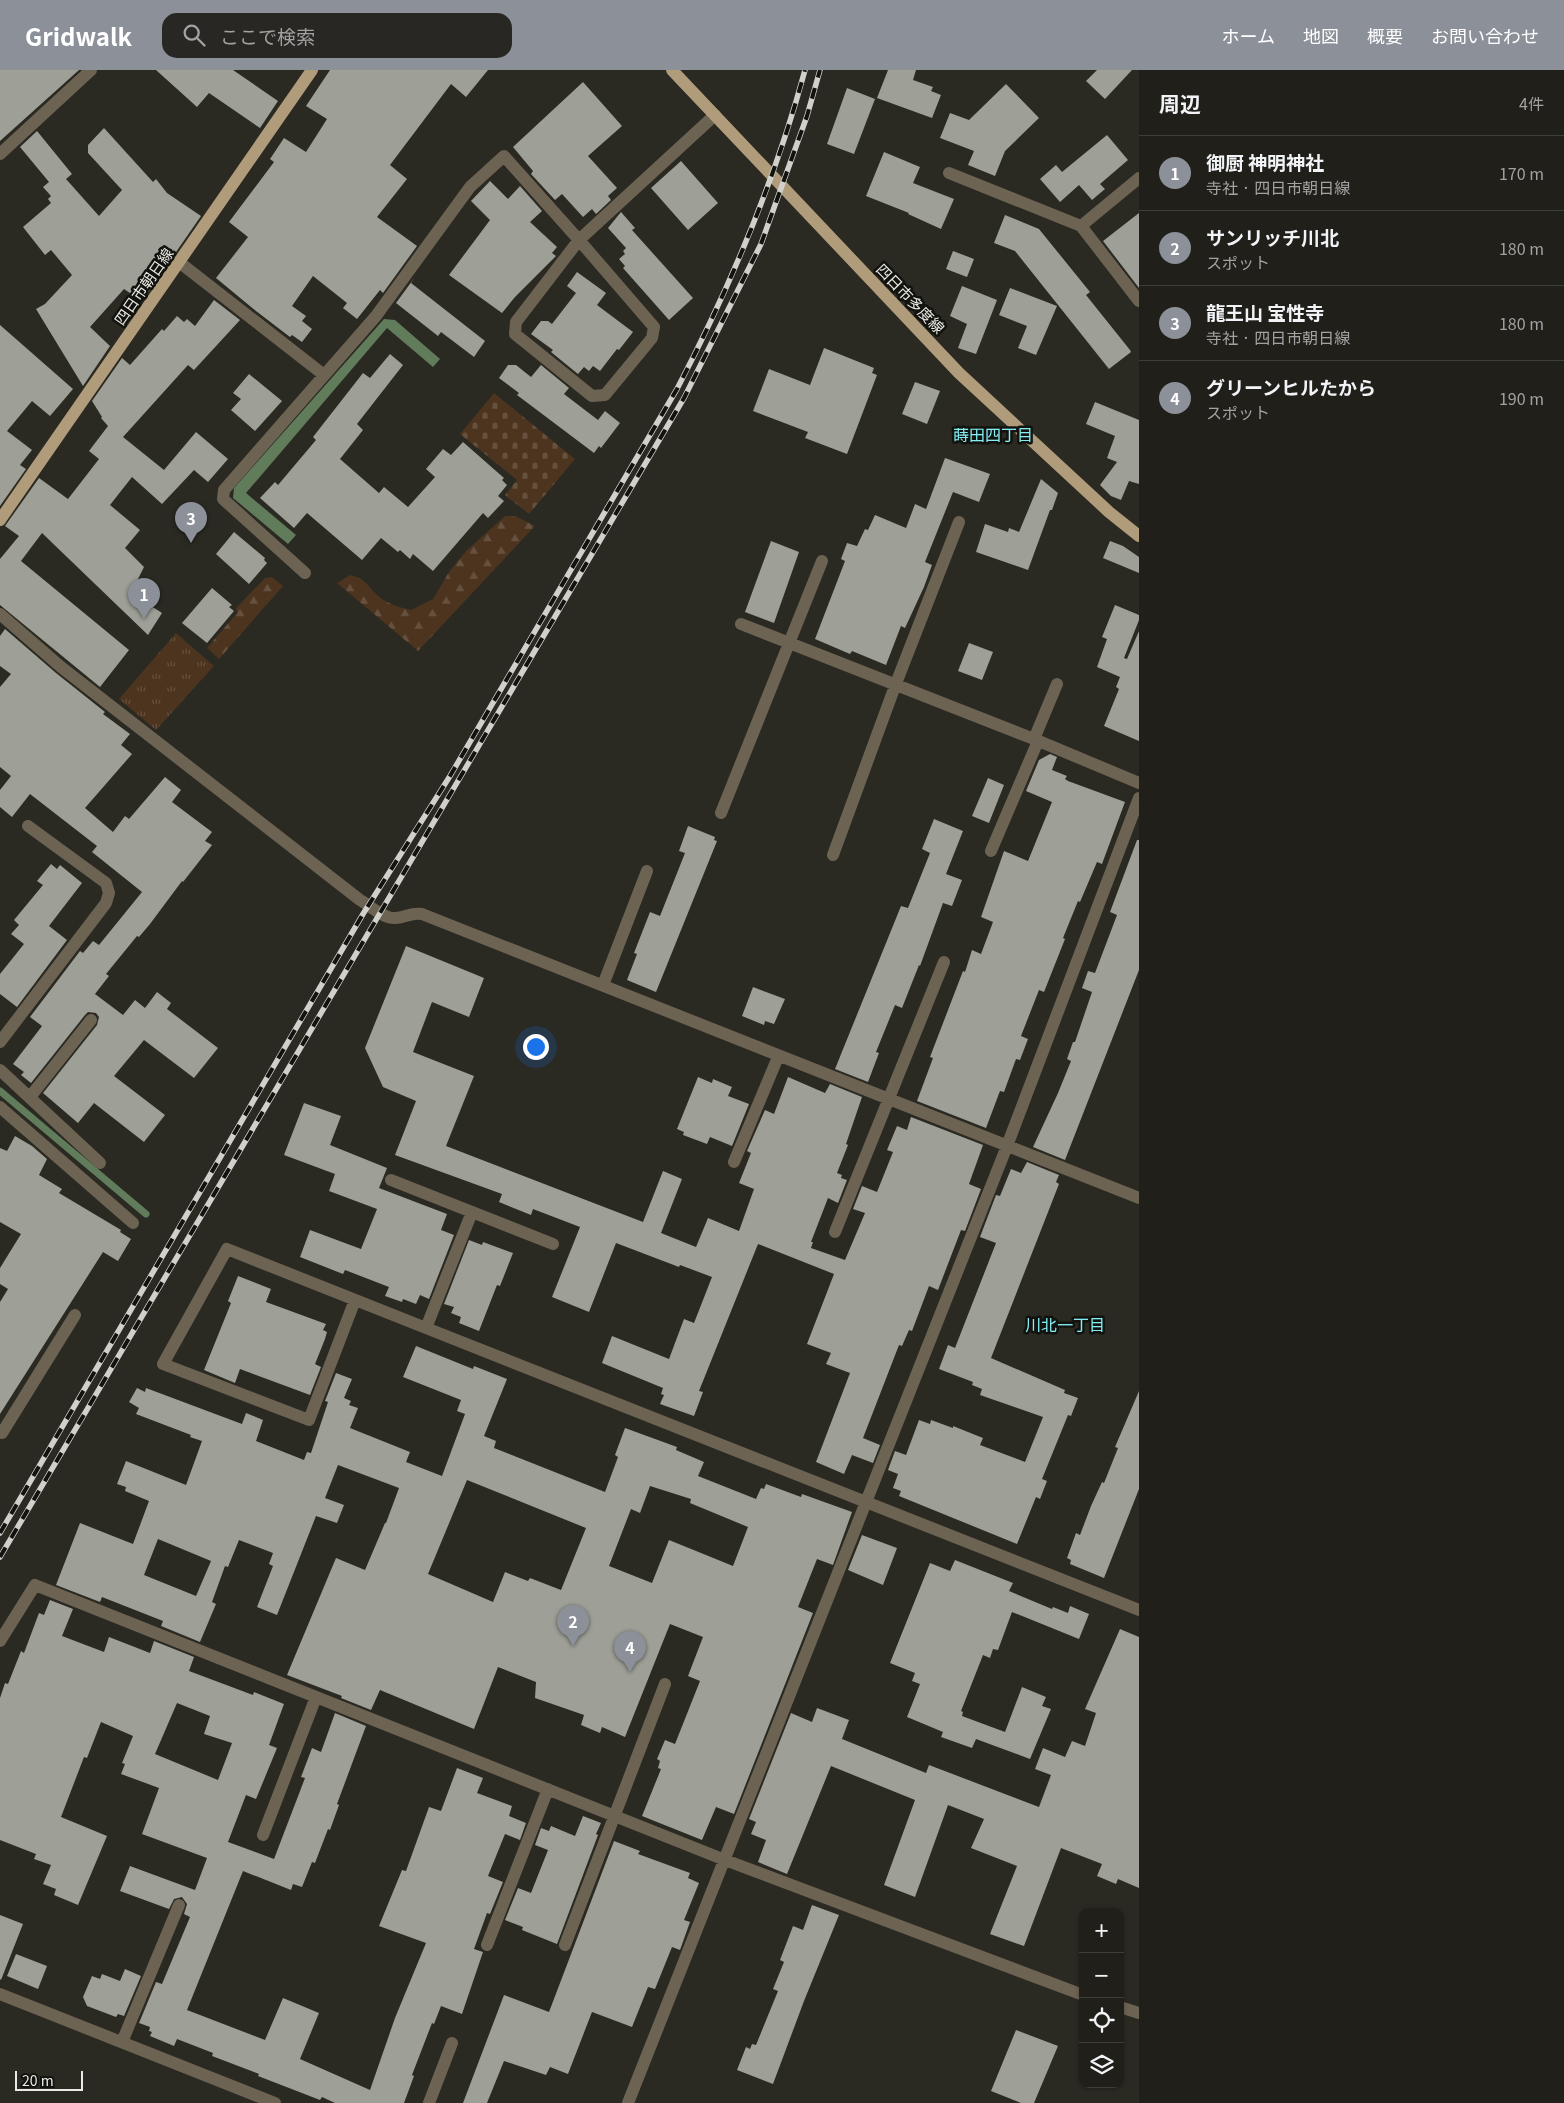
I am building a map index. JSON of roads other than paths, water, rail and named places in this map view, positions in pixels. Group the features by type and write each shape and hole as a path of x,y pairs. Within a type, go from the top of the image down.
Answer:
{"main road":[{"name":"四日市朝日線","path":"0,520 312,70"},
{"name":"四日市多度線","path":"672,70 959,373 1109,512 1139,536"}],"street":[{"path":"0,154 91,70"},
{"path":"306,573 222,499 224,490 376,316 470,187 504,156 579,240 654,327 652,338 605,395 592,396 515,334 516,322 579,240 715,115"},
{"path":"948,173 1081,226 1139,300"},
{"path":"1081,226 1139,178"},
{"path":"179,262 324,375"},
{"path":"833,855 895,686 959,522"},
{"path":"721,814 822,561"},
{"path":"0,614 69,672 360,900 389,917 396,919 416,913 422,914 603,985 778,1057 1139,1198"},
{"path":"741,624 1036,740 1139,783"},
{"path":"991,851 1058,684"},
{"path":"628,2103 1007,1146 1139,798"},
{"path":"0,1042 106,903 109,893 106,883 28,826"},
{"path":"603,985 647,871"},
{"path":"836,1232 944,962"},
{"path":"30,1098 92,1020"},
{"path":"734,1162 778,1057"},
{"path":"2,1078 30,1098 100,1162"},
{"path":"0,1107 133,1223"},
{"path":"391,1180 553,1244"},
{"path":"426,1328 472,1212"},
{"path":"355,1300 309,1420 163,1364 227,1249 1139,1610"},
{"path":"1,1434 75,1314"},
{"path":"0,1641 35,1585 724,1860 1079,1993"},
{"path":"565,1945 665,1684"},
{"path":"263,1835 316,1697"},
{"path":"487,1945 548,1789"},
{"path":"122,2042 179,1905"},
{"path":"0,1994 275,2103"},
{"path":"1124,2008 1139,2013"},
{"path":"429,2103 452,2043"}],"waterway":[{"path":"0,1091 146,1214"}],"railway":[{"path":"0,1533 363,914 450,776 677,389 715,312 750,233 780,152 805,70"},
{"path":"0,1557 684,398 761,244 807,116 820,70"}],"place":[{"name":"龍王山 宝性寺","path":"191,543"},
{"name":"御厨 神明神社","path":"144,619"},
{"name":"サンリッチ川北","path":"573,1646"},
{"name":"グリーンヒルたから","path":"630,1672"}],"district":[{"name":"蒔田四丁目","path":"993,434"},
{"name":"川北一丁目","path":"1065,1324"}]}
